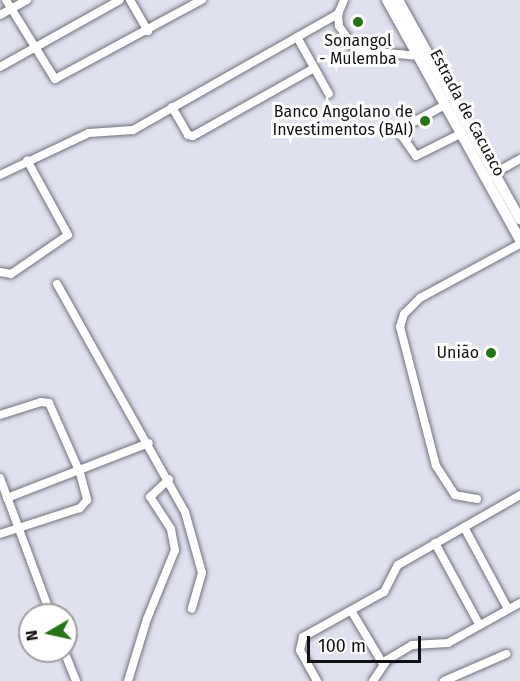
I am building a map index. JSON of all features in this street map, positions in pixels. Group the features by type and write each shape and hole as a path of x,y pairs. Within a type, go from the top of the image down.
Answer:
{"main road":[{"name":"Estrada de Cacuaco","path":"387,0 520,242"},
{"name":"Estrada de Cacuaco","path":"398,0 520,219"}],"street":[{"path":"6,0 54,79 148,31 202,0"},
{"path":"0,15 27,0"},
{"path":"0,68 120,0"},
{"path":"130,0 148,31"},
{"path":"344,0 338,14 344,38 356,50 419,56"},
{"path":"0,175 27,160 89,133 132,130 338,14"},
{"path":"297,37 329,94"},
{"path":"172,107 188,135 193,136 314,68"},
{"path":"445,105 406,126 402,136 416,156 460,134"},
{"path":"494,174 520,159"},
{"path":"0,272 11,273 68,235 27,160"},
{"path":"477,499 455,495 436,466 400,327 404,314 420,298 520,242"},
{"path":"57,284 95,358 110,374 169,478 189,523 201,566 201,588 192,609"},
{"path":"0,415 41,402 49,403 80,473 87,495 85,506 0,534"},
{"path":"7,498 80,473 148,444"},
{"path":"0,478 47,603"},
{"path":"128,681 147,619 175,550 171,529 150,497 169,478"},
{"path":"317,681 300,651 300,641 384,592 398,565 520,495"},
{"path":"464,527 508,609"},
{"path":"435,543 479,624"},
{"path":"373,681 383,664 412,645 448,643 520,603"},
{"path":"352,612 383,664"},
{"path":"444,681 506,654"},
{"path":"69,663 76,681"}],"place":[{"name":"Sonangol - Mulemba","path":"358,22"},
{"name":"Banco Angolano de Investimentos (BAI)","path":"425,121"},
{"name":"União","path":"491,353"}]}
